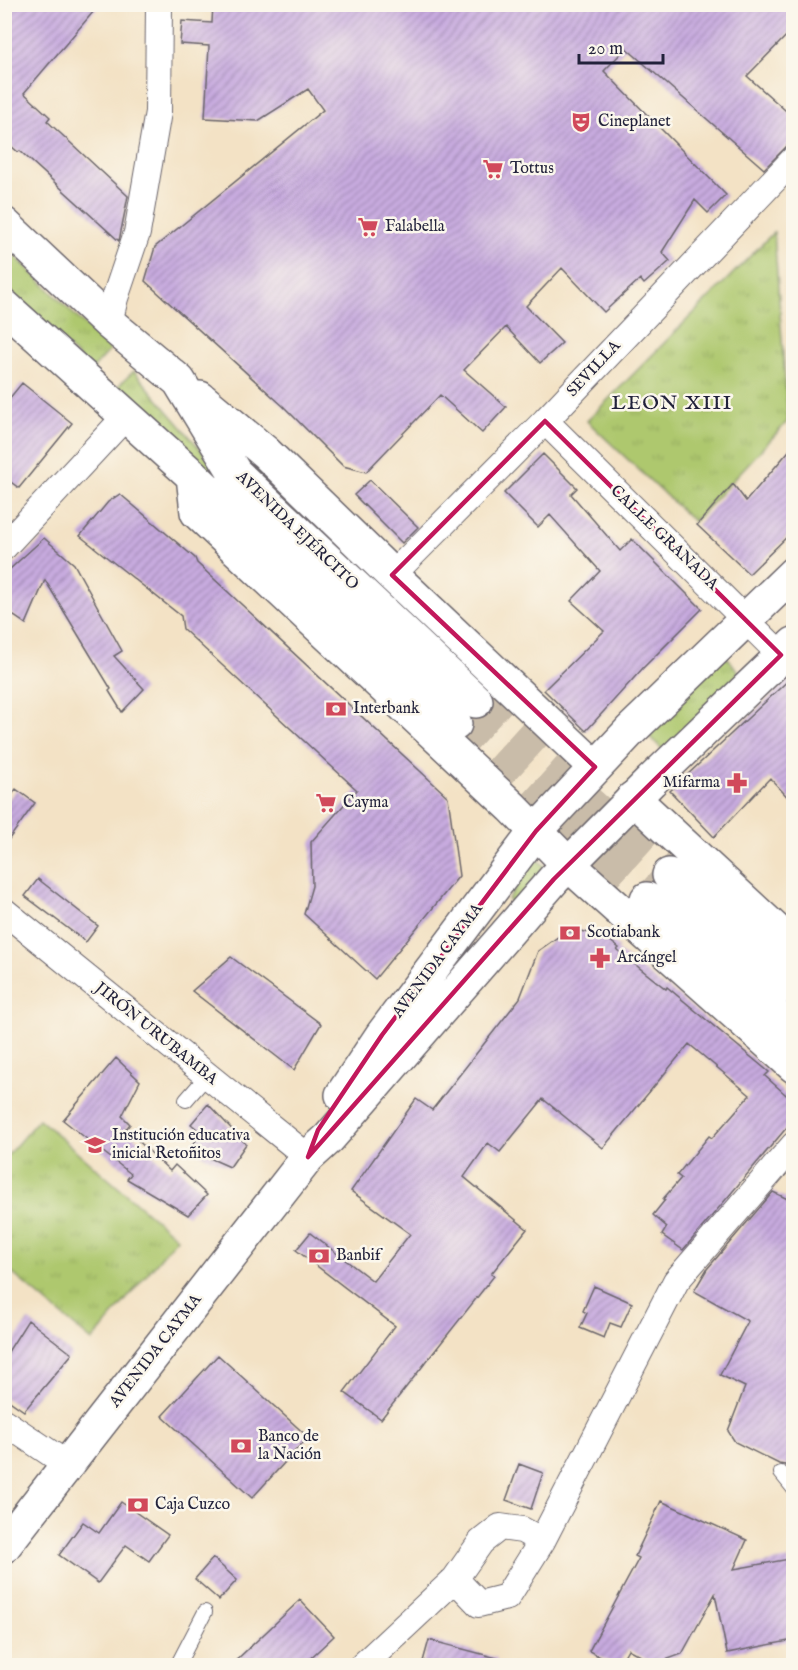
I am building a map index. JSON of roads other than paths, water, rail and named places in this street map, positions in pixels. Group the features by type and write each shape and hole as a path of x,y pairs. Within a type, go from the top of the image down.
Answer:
{"main road":[{"name":"AVENIDA EJÉRCITO","path":"4,224 109,323 179,381 234,473 466,712 193,476 4,306"},
{"path":"179,381 265,452 595,767"},
{"path":"193,476 197,512 536,831 568,865 794,1066"},
{"name":"AVENIDA CAYMA","path":"308,1156 318,1130 382,1035 536,831 595,767 794,573"},
{"name":"AVENIDA CAYMA","path":"4,1546 308,1156 329,1138 568,865 633,798 787,650"},
{"path":"633,798 794,947"},
{"path":"669,875 794,988"},
{"path":"647,899 794,1032"}],"street":[{"path":"109,323 137,233 158,112 159,4"},
{"name":"SEVILLA","path":"392,575 545,421 794,159"},
{"path":"4,547 126,416"},
{"name":"CALLE GRANADA","path":"545,421 746,618 787,650"},
{"name":"JIRÓN URUBAMBA","path":"4,911 308,1156"},
{"path":"455,1580 478,1604 507,1597 542,1540 676,1281 794,1146"},
{"path":"4,1422 68,1465"},
{"path":"362,1665 455,1580 481,1542 500,1527 522,1530 542,1540"}],"lane":[{"path":"186,1100 207,1076"},
{"path":"781,1473 794,1489"},
{"path":"177,1665 205,1612"}],"tunnel":[{"path":"476,701 669,875"},
{"path":"455,724 647,899"}],"place":[{"name":"Cineplanet","path":"581,122"},
{"name":"Tottus","path":"493,169"},
{"name":"Falabella","path":"368,227"},
{"name":"Interbank","path":"336,709"},
{"name":"Mifarma","path":"737,783"},
{"name":"Cayma","path":"326,803"},
{"name":"Scotiabank","path":"570,933"},
{"name":"Arcángel","path":"600,958"},
{"name":"Institución educativa inicial Retoñitos","path":"95,1145"},
{"name":"Banbif","path":"319,1256"},
{"name":"Banco de la Nación","path":"241,1446"},
{"name":"Caja Cuzco","path":"138,1505"}],"district":[{"name":"LEON XIII","path":"672,403"}]}
